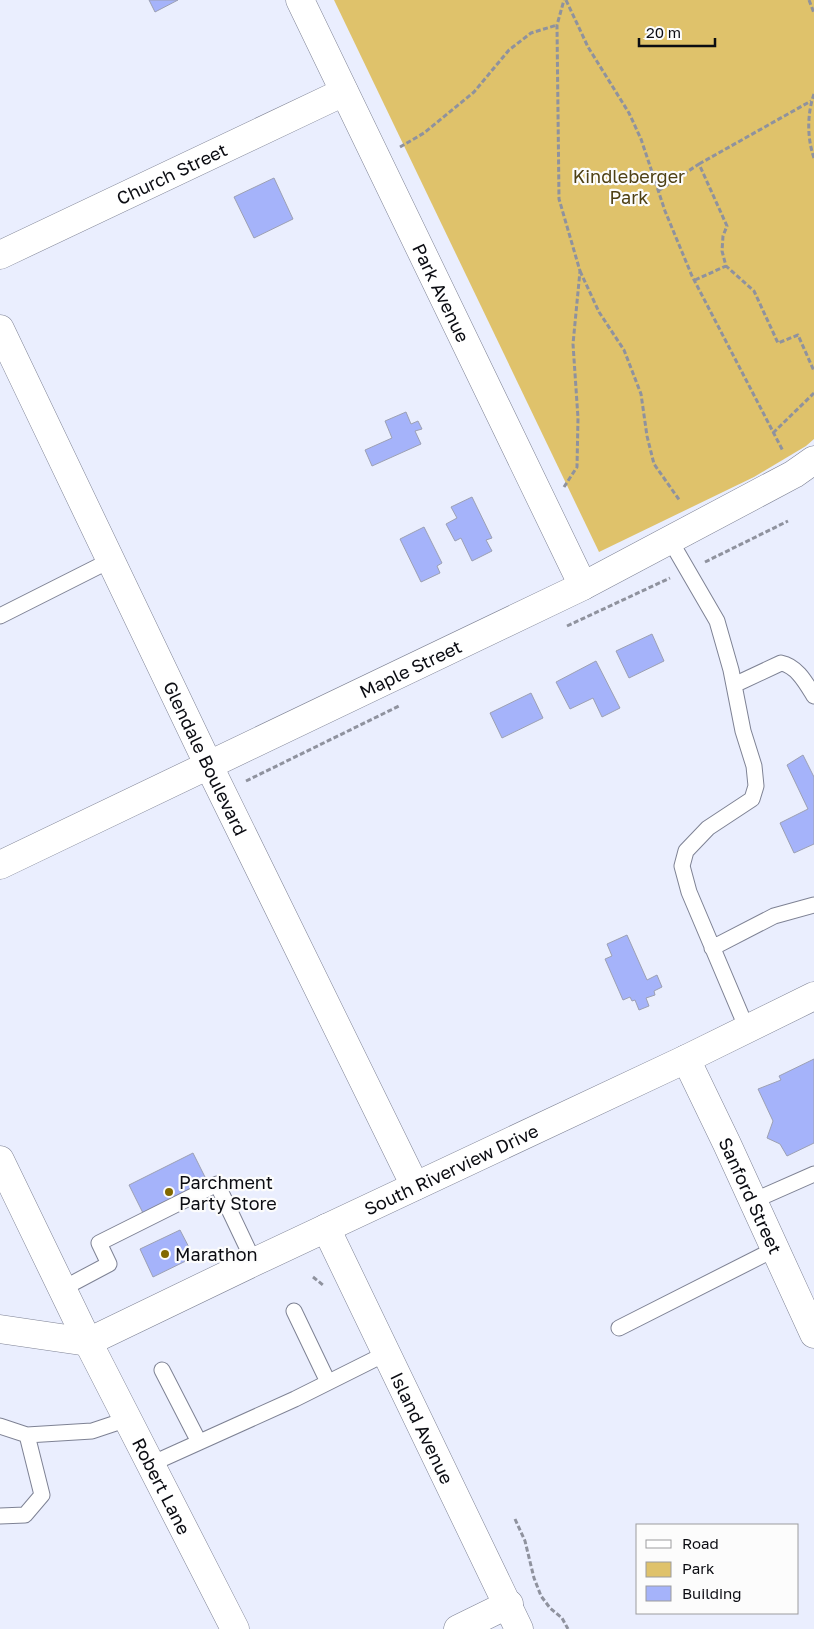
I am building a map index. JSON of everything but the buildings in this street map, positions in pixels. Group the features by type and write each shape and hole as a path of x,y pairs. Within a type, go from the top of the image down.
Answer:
{"street":[{"name":"Park Avenue","path":"300,0 582,586"},
{"name":"Church Street","path":"0,255 344,92"},
{"name":"Glendale Boulevard","path":"0,329 209,766 415,1186"},
{"name":"Maple Street","path":"0,865 582,586 804,467"},
{"name":"South Riverview Drive","path":"88,1342 686,1059 814,996"},
{"name":"Sanford Street","path":"686,1059 814,1334"},
{"name":"Robert Lane","path":"0,1160 88,1342 235,1629"},
{"name":"Island Avenue","path":"326,1228 509,1604 519,1629"},
{"path":"0,1329 88,1342"},
{"path":"458,1629 509,1604"}],"lane":[{"path":"670,540 717,621 734,685 743,731 754,766 756,786 752,799 708,828 686,851 682,866 689,892 747,1029"},
{"path":"0,616 110,560"},
{"path":"734,685 781,663 789,664 806,682 814,696"},
{"path":"712,948 774,916 814,905"},
{"path":"753,1201 814,1174"},
{"path":"62,1289 109,1264 99,1243 217,1184 254,1262"},
{"path":"619,1328 775,1249"},
{"path":"294,1311 328,1382"},
{"path":"151,1464 386,1353"},
{"path":"162,1370 199,1442"},
{"path":"0,1426 27,1435 92,1431 128,1419"},
{"path":"0,1516 25,1515 42,1496 27,1435"}],"path":[{"path":"565,0 557,25 559,199 568,236 580,270 599,312 624,350 641,394 647,436 654,464 680,502"},
{"path":"565,0 588,47 629,113 658,191 695,280 773,433 804,467"},
{"path":"809,0 814,13"},
{"path":"377,159 424,133 474,92 510,50 531,33 557,25"},
{"path":"814,94 811,101 808,128 810,147 814,158"},
{"path":"658,191 699,164 811,101"},
{"path":"699,164 727,226 722,251 726,266 754,291 778,342 798,336 814,371"},
{"path":"695,280 726,266"},
{"path":"548,513 577,467 578,418 573,344 580,270"},
{"path":"773,433 814,393"},
{"path":"564,627 688,570 788,521"},
{"path":"246,781 405,703"},
{"path":"515,1519 525,1541 534,1578 541,1596 550,1608 562,1618 568,1629"}],"green space":[{"name":"Kindleberger Park","path":"334,0 814,0 814,439 806,446 754,477 599,552"}],"place":[{"name":"Parchment Party Store","path":"169,1192"},
{"name":"Marathon","path":"165,1254"}]}
